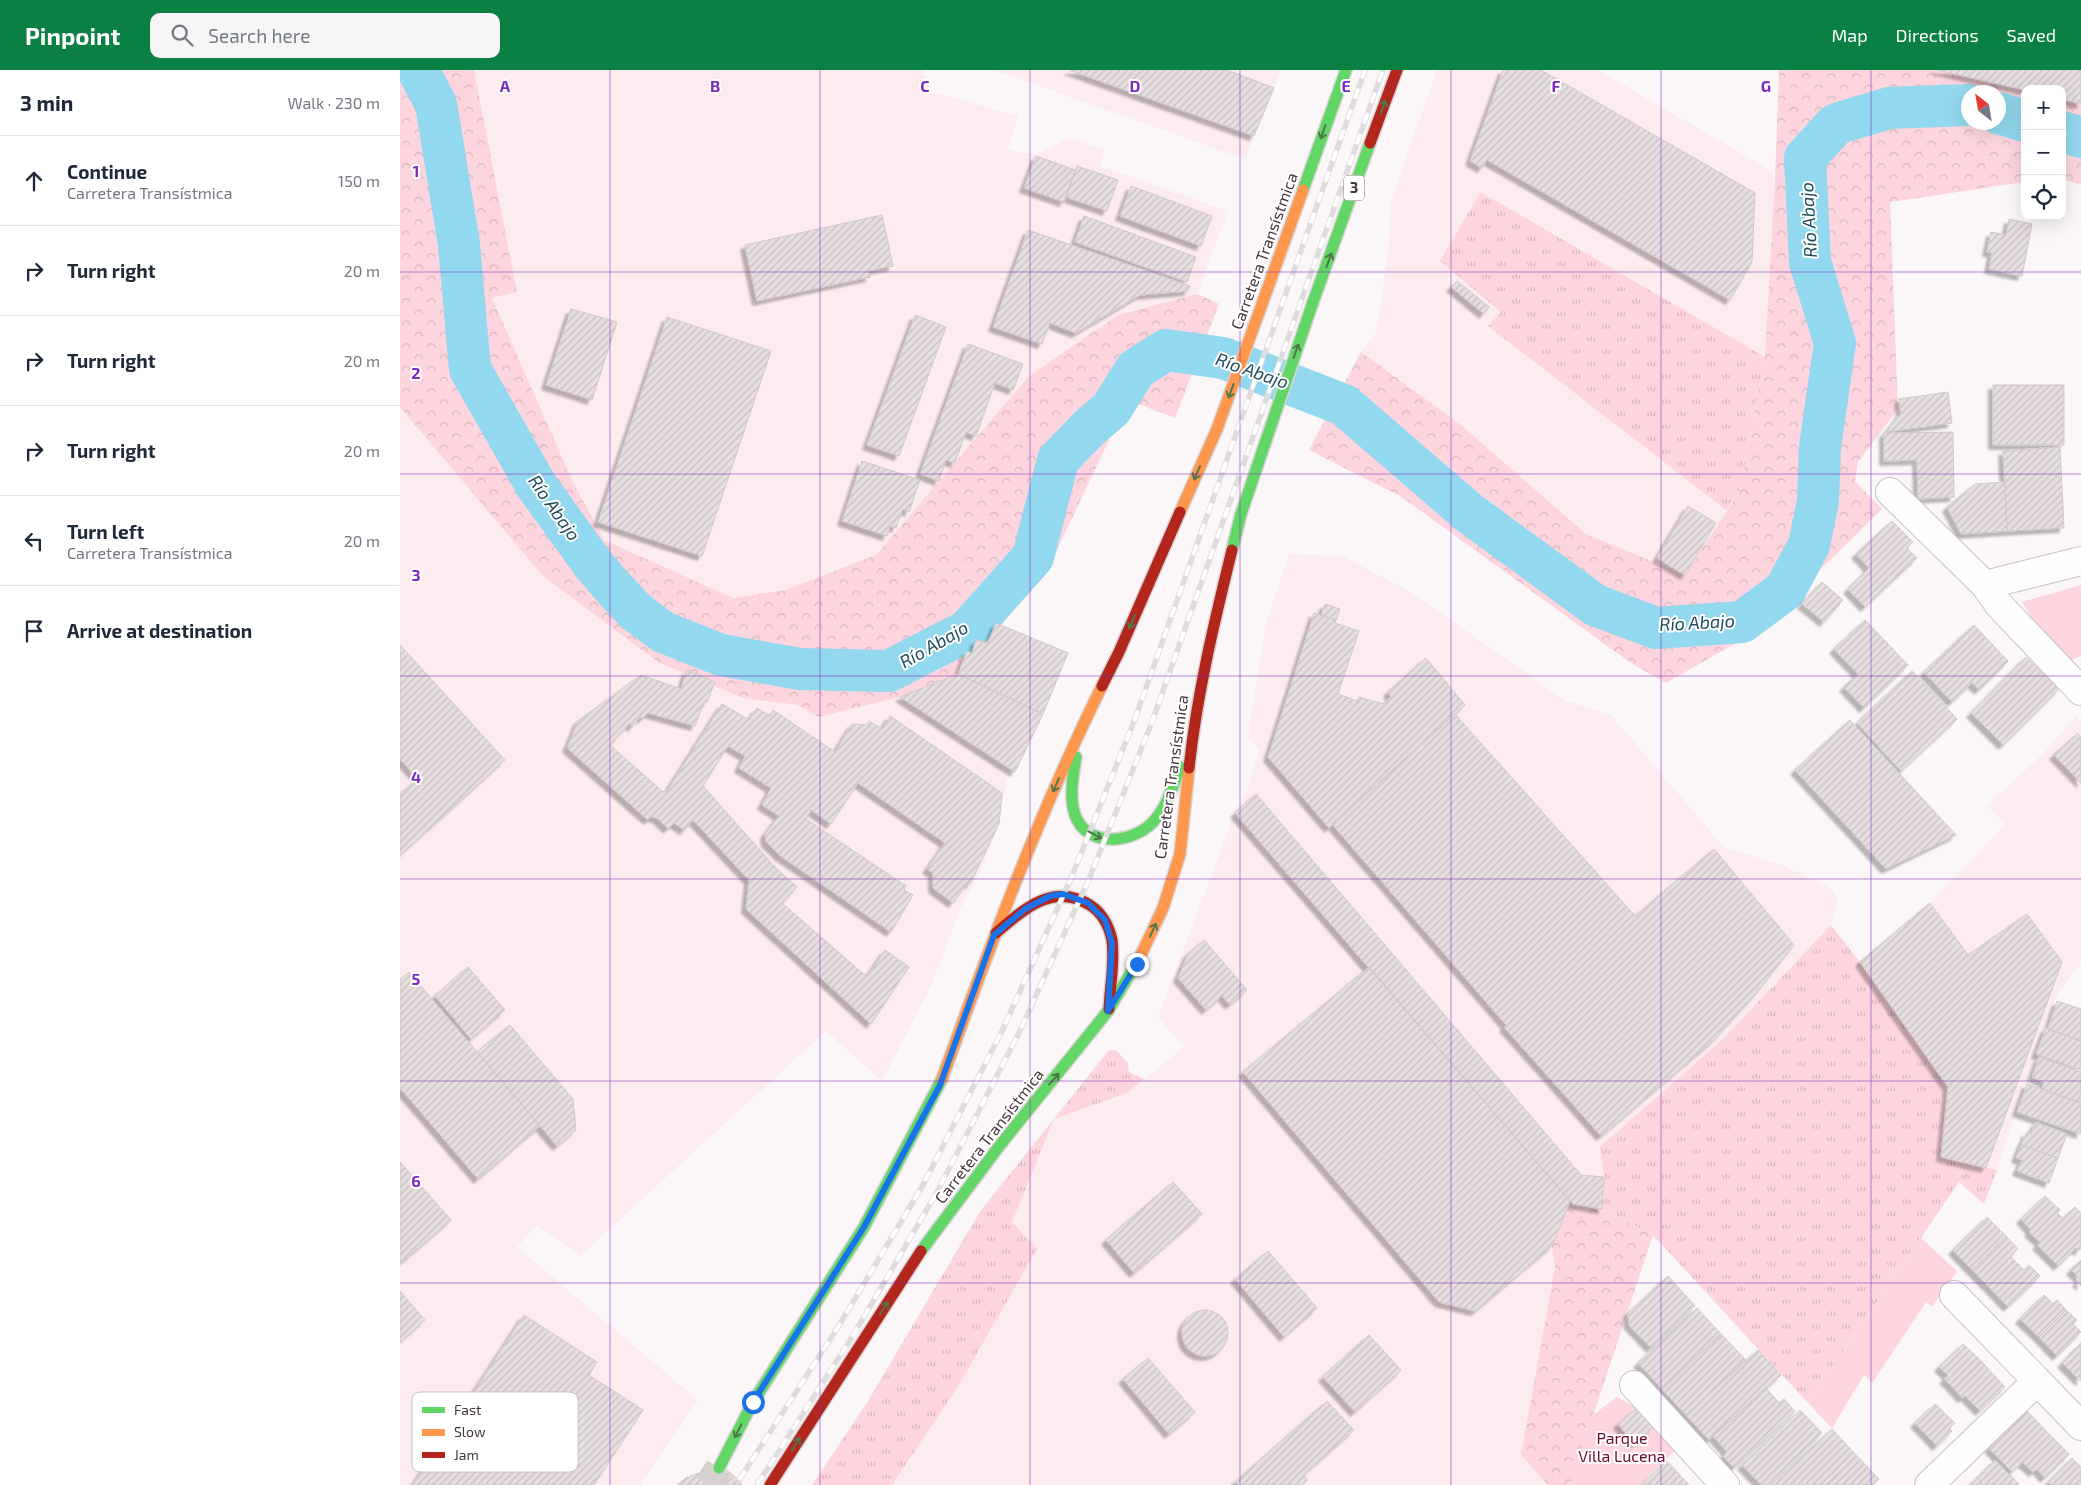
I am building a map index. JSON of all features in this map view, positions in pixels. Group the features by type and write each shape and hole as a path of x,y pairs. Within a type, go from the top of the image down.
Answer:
{"main road":[{"name":"Carretera Transístmica","path":"718,1468 753,1402 864,1227 940,1085 994,935 1040,820 1082,726 1119,652 1217,429 1346,70"},
{"name":"Carretera Transístmica","path":"770,1485 922,1250 1000,1144 1092,1034 1108,1011 1128,980 1163,908 1180,854 1193,732 1205,661 1225,572 1241,514 1312,305 1397,70"},
{"path":"1082,726 1074,768 1072,791 1076,818 1083,828 1091,834 1102,839 1114,840 1138,835 1158,817 1165,804 1193,732"},
{"path":"994,935 1025,909 1050,896 1063,894 1088,903 1105,920 1112,943 1108,1011"}],"street":[{"path":"1890,492 1985,585 1999,605 2081,691"},
{"path":"1985,585 2081,561"},
{"path":"1954,1295 2081,1426"},
{"path":"1929,1485 2037,1381"},
{"path":"1634,1385 1725,1485"}],"shaded area":[{"path":"474,70 923,70 933,92 1018,116 1008,150 1035,155 1070,138 1104,150 1100,166 1228,211 1197,294 1118,315 1029,376 876,555 785,590 733,598 604,540 571,478 492,298 517,292"},
{"path":"994,70 1281,70 1245,159"},
{"path":"1437,70 1598,70 1765,167 1775,179 1765,357 1482,192 1501,313 1489,326 1726,510 1685,576 1586,534 1461,425 1361,352 1377,332 1389,243 1390,204"},
{"path":"400,407 542,575 743,698 798,705 818,717 900,697 1009,768 999,824 980,872 961,907 931,986 882,1081 826,1031 580,1256 537,1225 517,1247 698,1400 641,1485 400,1485"},
{"path":"1289,554 1342,556 1411,592 1566,701 1611,715 1724,847 1784,866 1831,888 1838,899 1831,925 1723,1039 1604,1177 1602,1209 1573,1204 1552,1246 1555,1267 1521,1455 1548,1485 892,1485 957,1388 1012,1222 1054,1119 1127,1093 1184,1047 1158,1017 1235,813 1248,789 1259,750 1248,737 1266,623"},
{"path":"2076,716 2081,722 2081,963 2057,995 1997,1170 1941,1157 1948,1087 1860,962 1930,903 2005,825 1987,805 2043,754"}],"green space":[{"path":"400,70 474,70 517,292 492,298 571,478 604,540 733,598 785,590 876,555 1029,376 1118,315 1197,294 1219,304 1175,418 1128,400 1045,575 958,674 900,697 818,717 798,705 743,698 658,662 542,575 400,407"},
{"path":"1779,70 1937,70 2003,85 1961,85 1961,130 2006,130 2006,86 2021,89 2021,183 1890,202 1898,409 1858,462 1855,481 1882,509 1759,630 1666,683 1631,663 1400,496 1309,450 1361,352 1461,425 1586,534 1685,575 1740,490 1765,357"},
{"path":"2066,100 2081,104 2081,185 2066,180"},
{"path":"1481,192 1765,357 1740,490 1726,510 1488,326 1501,312 1440,261"},
{"path":"2081,585 2081,656 2060,664 2022,602"},
{"path":"1831,925 1860,962 1948,1087 1941,1157 1997,1170 1984,1204 1959,1182 1808,1403 1653,1235 1602,1209 1604,1177 1600,1147 1723,1039"},
{"path":"1109,1050 1116,1050 1128,1063 1129,1072 1144,1079 1127,1093 1054,1119 1012,1222 1037,1249 957,1388 892,1485 812,1485 868,1401 981,1210"},
{"path":"1570,1201 1573,1204 1602,1209 1653,1235 1570,1485 1548,1485 1521,1455 1555,1267 1552,1246"},
{"path":"1921,1238 1957,1271 1932,1307 1926,1302 1872,1383 1864,1375 1832,1428 1808,1403"},
{"name":"Parque Villa Lucena","path":"1617,1397 1637,1408 1676,1450 1639,1485 1570,1485 1593,1415"}],"building":[{"path":"1069,70 1227,70 1274,88 1254,136"},
{"path":"1503,70 1541,70 1755,193 1752,262 1730,300 1487,160 1482,168 1470,161"},
{"path":"1937,70 2081,70 2081,104 2066,100 2066,85 2021,85 2021,89"},
{"path":"1036,156 1075,170 1064,202 1024,188"},
{"path":"1077,166 1118,180 1107,211 1066,197"},
{"path":"1131,186 1212,216 1201,246 1120,216"},
{"path":"882,215 893,266 868,271 870,277 757,301 745,245"},
{"path":"1084,216 1196,257 1187,282 1075,242"},
{"path":"2009,219 2032,224 2022,276 1989,269 1992,253 1987,252 1991,232 2006,235"},
{"path":"1028,230 1190,286 1188,291 1140,295 1076,333 1050,323 1042,344 993,327"},
{"path":"1457,281 1489,307 1484,314 1451,287"},
{"path":"571,309 617,322 592,400 546,385"},
{"path":"915,315 946,327 899,456 867,445"},
{"path":"667,317 771,351 702,556 598,522"},
{"path":"968,344 1023,364 1013,390 995,383 976,436 966,432 955,463 946,460 939,481 920,474"},
{"path":"1993,385 2064,385 2064,445 1993,445"},
{"path":"1948,392 1952,423 1886,432 1901,413 1899,399"},
{"path":"1953,432 1954,497 1918,499 1917,460 1884,461 1884,433"},
{"path":"2060,447 2064,528 2007,531 2003,451"},
{"path":"862,461 920,480 909,512 903,509 896,528 890,526 887,536 842,521"},
{"path":"2005,482 2007,531 1961,534 1947,507 1975,484"},
{"path":"1688,506 1716,523 1685,575 1657,558"},
{"path":"1892,521 1913,542 1907,548 1917,558 1865,607 1848,589 1869,568 1856,554"},
{"path":"1822,582 1843,600 1824,622 1802,604"},
{"path":"1325,604 1340,609 1336,620 1321,615"},
{"path":"1314,613 1336,620 1335,623 1359,631 1338,694 1357,701 1359,697 1383,704 1391,697 1388,692 1426,658 1465,705 1329,828 1268,757"},
{"path":"1865,620 1908,665 1864,708 1844,687 1858,674 1834,649"},
{"path":"996,623 1068,653 1043,714 958,674 967,651 972,653 976,640 988,643"},
{"path":"1974,625 2008,661 1979,690 1972,683 1952,702 1924,672"},
{"path":"400,645 505,760 400,855 400,794 418,779 400,759"},
{"path":"2026,657 2059,689 2003,745 1971,713"},
{"path":"687,670 715,682 707,702 704,702 695,726 648,713 642,719 640,717 632,727 629,724 610,745 663,792 667,791 722,704 749,720 757,708 770,716 773,710 835,752 852,724 866,725 869,721 882,729 890,716 1002,793 999,824 970,884 967,883 953,903 933,888 933,873 927,869 945,843 858,783 831,824 811,810 806,819 906,886 904,890 913,895 891,932 779,855 766,842 765,834 779,816 762,805 771,788 739,768 745,756 728,746 703,786 775,867 797,887 782,903 867,977 885,950 909,967 871,1024 746,909 749,880 693,820 684,830 674,823 668,829 657,818 651,817 648,820 567,748 578,721 641,675 681,689"},
{"path":"1912,671 1957,719 1901,771 1857,723"},
{"path":"958,674 1043,714 1015,772 900,697"},
{"path":"1455,714 1635,916 1714,849 1794,945 1755,995 1713,1041 1601,1136 1504,1027 1506,1025 1332,824"},
{"path":"1850,720 1956,835 1886,869 1795,770"},
{"path":"2078,733 2081,737 2081,783 2054,755"},
{"path":"1256,794 1581,1175 1604,1177 1602,1209 1573,1204 1570,1201 1235,813"},
{"path":"1930,903 1968,955 2027,914 2062,962 1986,1168 1941,1157 1948,1087 1860,962"},
{"path":"1204,940 1247,990 1230,1005 1222,996 1206,1010 1178,978 1188,954"},
{"path":"468,967 505,1010 471,1039 435,996"},
{"path":"1369,967 1570,1201 1552,1246 1475,1311 1439,1302 1243,1072"},
{"path":"409,972 540,1126 478,1179 400,1088 400,980"},
{"path":"2057,1001 2081,1009 2081,1041 2048,1029"},
{"path":"510,1025 573,1099 576,1130 557,1146 477,1052"},
{"path":"2046,1028 2081,1041 2081,1070 2036,1054"},
{"path":"2039,1057 2081,1072 2080,1103 2042,1089 2044,1082 2032,1077"},
{"path":"2027,1084 2081,1103 2081,1134 2017,1112"},
{"path":"2036,1122 2067,1134 2058,1158 2021,1145 2027,1132 2031,1134"},
{"path":"2021,1145 2058,1158 2049,1183 2017,1171 2022,1160 2016,1158"},
{"path":"400,1162 451,1220 400,1264"},
{"path":"1173,1182 1202,1214 1134,1273 1106,1240"},
{"path":"2045,1196 2060,1210 2057,1213 2064,1219 2040,1242 2029,1232 2031,1230 2021,1219"},
{"path":"2075,1207 2081,1213 2081,1248 2078,1251 2076,1248 2058,1266 2037,1245"},
{"path":"1987,1217 2006,1236 1972,1270 1953,1250"},
{"path":"2006,1236 2018,1249 2010,1256 2015,1261 1989,1287 1972,1270"},
{"path":"1268,1251 1317,1308 1284,1337 1235,1279"},
{"path":"2081,1260 2081,1286 2077,1282 2080,1279 2071,1270"},
{"path":"2015,1261 2024,1270 2029,1265 2040,1276 2008,1307 1989,1287"},
{"path":"1668,1276 1695,1306 1651,1348 1629,1325 1628,1313"},
{"path":"400,1291 425,1320 400,1342"},
{"path":"2044,1295 2053,1304 2057,1300 2066,1310 2039,1337 2020,1319"},
{"path":"1697,1308 1721,1334 1662,1389 1638,1363"},
{"path":"1210,1310 1222,1316 1227,1324 1227,1342 1222,1350 1214,1355 1200,1356 1188,1350 1183,1342 1182,1328 1188,1316 1196,1311"},
{"path":"2066,1310 2077,1320 2073,1324 2081,1332 2057,1356 2039,1337"},
{"path":"524,1315 597,1362 589,1375 643,1410 594,1485 413,1485 421,1472 578,1472 578,1392 474,1392"},
{"path":"1721,1334 1746,1360 1686,1415 1662,1389"},
{"path":"1369,1335 1401,1370 1355,1412 1323,1377"},
{"path":"2081,1343 2081,1380 2080,1381 2062,1363"},
{"path":"1963,1344 1982,1362 1954,1389 1944,1379 1948,1376 1939,1367"},
{"path":"1758,1350 1781,1375 1709,1440 1686,1415"},
{"path":"1148,1358 1195,1412 1169,1434 1123,1379"},
{"path":"1982,1362 2005,1387 1980,1411 1965,1396 1962,1398 1954,1389"},
{"path":"1766,1388 1779,1403 1784,1399 1795,1411 1734,1468 1723,1456 1727,1452 1713,1436"},
{"path":"1327,1401 1354,1430 1304,1474 1307,1481 1302,1485 1238,1485 1235,1482"},
{"path":"1935,1404 1955,1423 1949,1429 1952,1431 1937,1446 1915,1423"},
{"path":"1637,1408 1653,1427 1634,1444 1618,1424"},
{"path":"1800,1410 1822,1433 1767,1485 1761,1485 1742,1465"},
{"path":"2027,1411 2050,1435 2012,1472 1989,1448"},
{"path":"1832,1429 1857,1456 1826,1485 1770,1485"},
{"path":"2050,1435 2069,1454 2045,1478 2037,1469 2033,1472 2022,1462"},
{"path":"1857,1456 1879,1479 1872,1485 1826,1485"},
{"path":"2072,1458 2081,1467 2081,1485 2051,1485 2048,1482"},
{"path":"1995,1460 2018,1485 1984,1485 1977,1478"},
{"path":"1667,1461 1689,1485 1641,1485 1643,1483"},
{"path":"719,1468 727,1470 742,1485 678,1485 686,1478"},
{"path":"1977,1478 1984,1485 1970,1485"}],"waterway":[{"name":"Río Abajo","path":"418,70 436,104 459,244 470,369 536,485 593,564 610,584 635,611 663,632 721,655 800,669 889,671 967,631 1033,557 1058,460 1090,427 1111,409 1136,369 1166,350 1223,358 1344,405 1468,512 1595,605 1656,628 1742,622 1785,590 1809,545 1818,501 1820,447 1835,343 1810,262 1805,158 1836,124 1889,108 1961,105"},
{"name":"Río Abajo","path":"2006,115 2021,120"},
{"name":"Río Abajo","path":"2066,133 2081,137"}],"tunnel":[{"path":"708,1485 719,1468"}],"railway":[{"path":"739,1480 838,1327 923,1185 1003,1029 1072,876 1135,719 1365,70"},
{"path":"757,1485 854,1334 937,1192 1018,1035 1089,879 1152,722 1383,70"}],"traffic: fast":[{"path":"1303,190 1346,70"},
{"path":"1232,550 1241,514 1312,305 1370,143"},
{"path":"1076,757 1072,793 1073,808 1081,826 1099,838 1111,839 1134,835 1153,822 1166,803 1180,767"},
{"path":"921,1251 1000,1145 1108,1011 1139,959"},
{"path":"719,1468 753,1402 864,1227 942,1079"}],"traffic: slow":[{"path":"1180,512 1217,429 1303,190"},
{"path":"942,1079 1016,880 1057,782 1102,686"},
{"path":"1139,959 1163,908 1180,854 1189,768"}],"traffic: jam":[{"path":"1370,143 1397,70"},
{"path":"1102,686 1119,652 1180,512"},
{"path":"1189,768 1201,686 1232,550"},
{"path":"996,933 1017,915 1040,901 1051,897 1064,896 1090,905 1104,920 1112,940 1113,966 1109,1009"},
{"path":"770,1485 921,1251"}],"route":[{"path":"753,1402 864,1227 940,1085 994,935 1025,909 1050,896 1063,894 1088,903 1105,920 1112,943 1108,1011 1137,964"}]}
